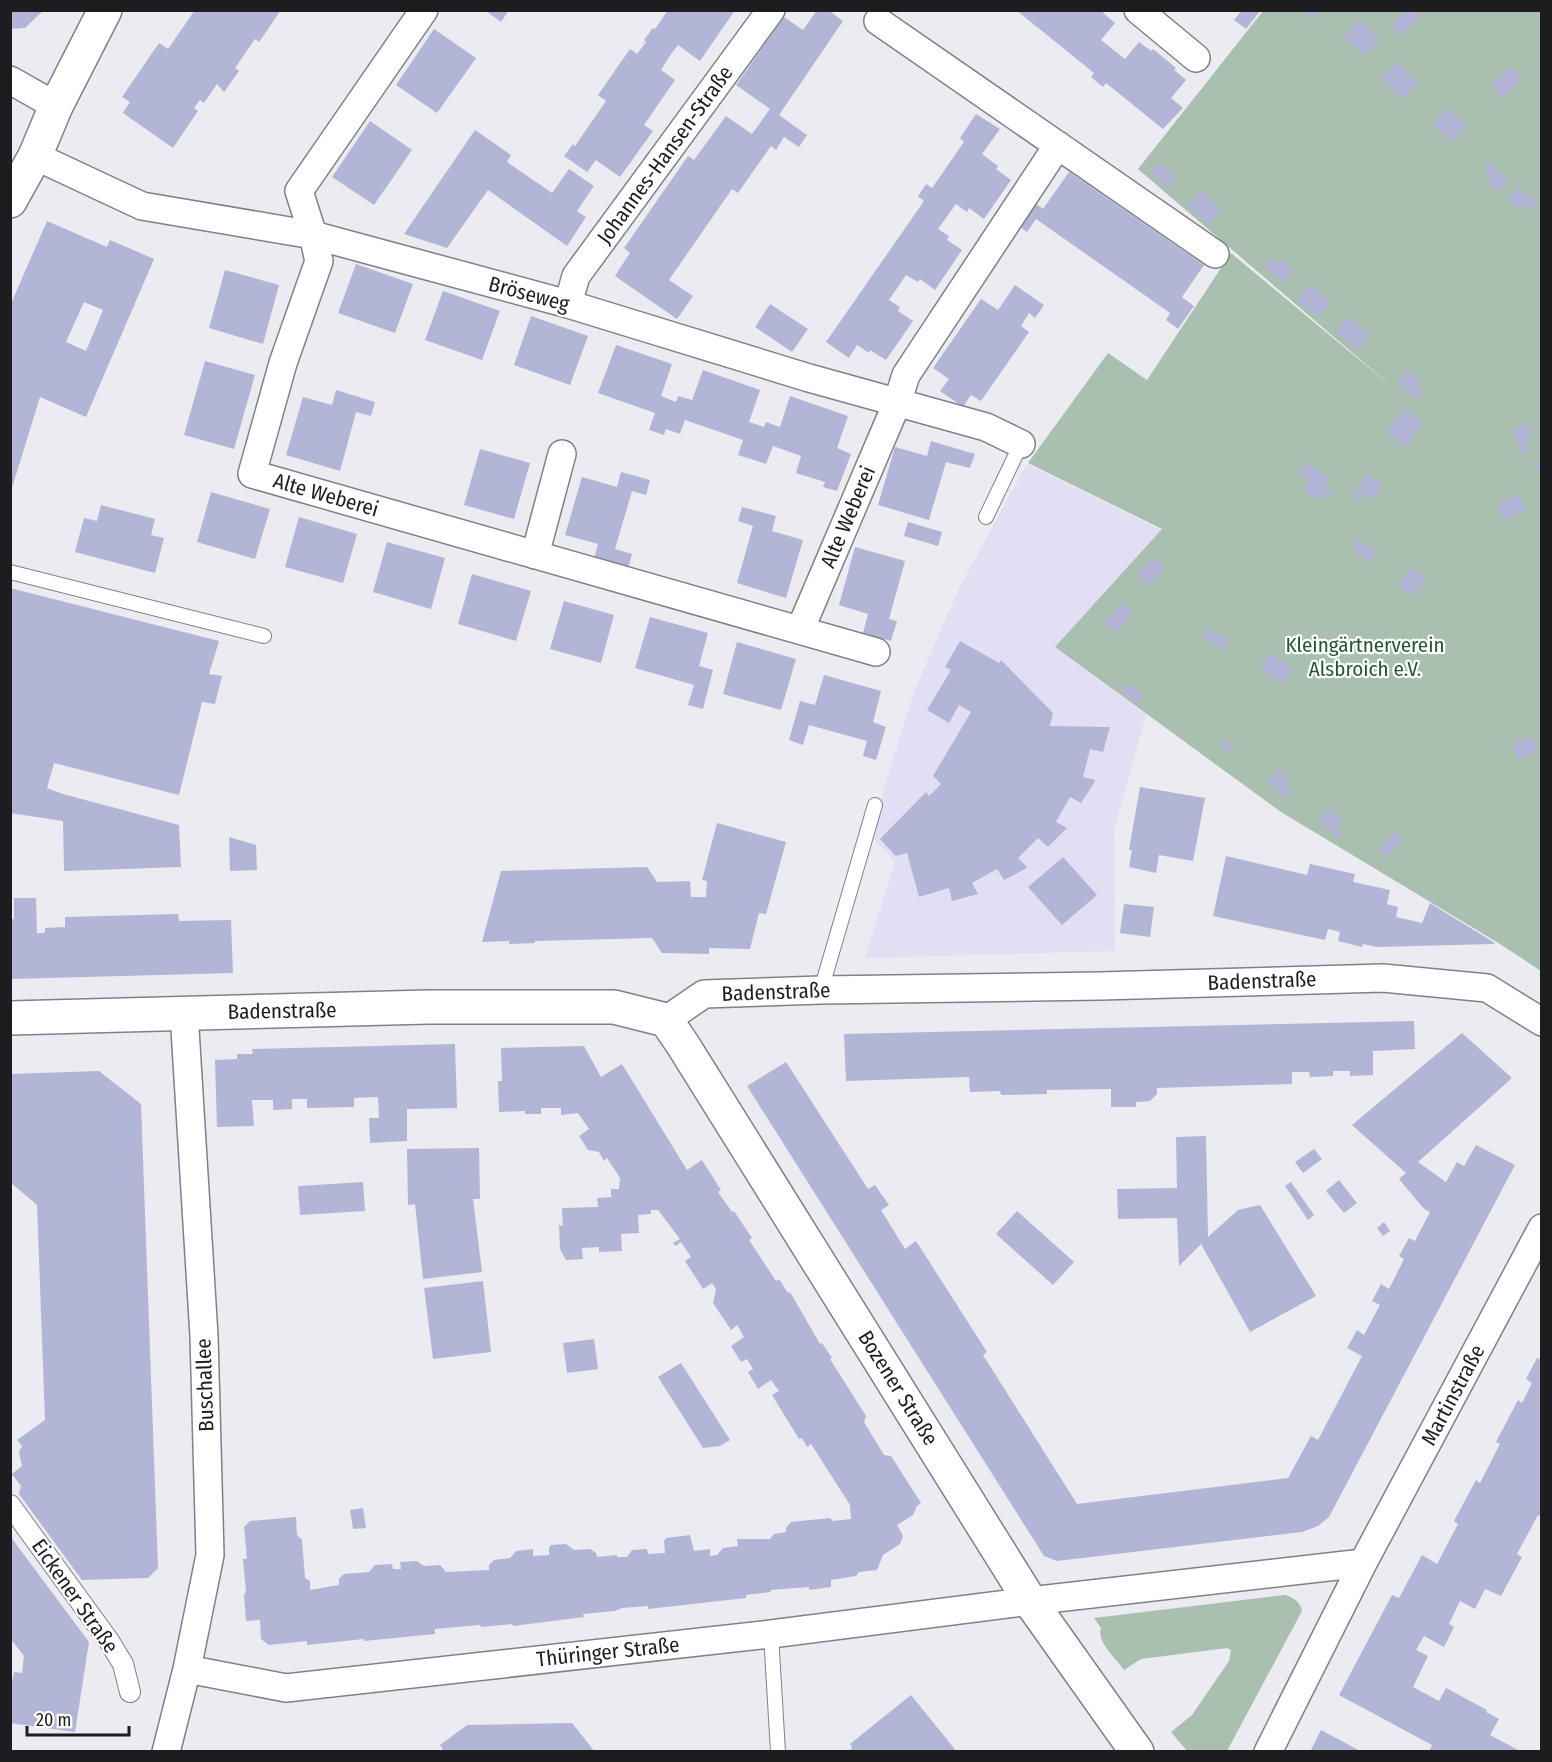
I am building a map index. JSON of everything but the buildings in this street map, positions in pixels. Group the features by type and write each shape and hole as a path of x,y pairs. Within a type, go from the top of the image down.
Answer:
{"street":[{"path":"10,201 35,156 56,106 105,10"},
{"path":"313,235 299,191 424,10"},
{"name":"Johannes-Hansen-Straße","path":"567,304 576,276 771,10"},
{"path":"1137,10 1196,58"},
{"path":"876,14 1215,254"},
{"path":"10,80 56,106"},
{"path":"897,403 906,375 1058,145"},
{"name":"Bröseweg","path":"35,156 142,206 313,235 567,304 897,403 986,427 1021,444"},
{"name":"Alte Weberei","path":"313,235 319,261 283,363 252,474 876,651"},
{"name":"Alte Weberei","path":"800,630 897,403"},
{"path":"535,555 562,454"},
{"name":"Badenstraße","path":"10,1018 428,1007 614,1007 666,1020 704,994 1383,978 1487,988 1542,1022"},
{"name":"Buschallee","path":"166,1752 187,1669 210,1556 204,1336 184,1013"},
{"name":"Bozener Straße","path":"666,1020 1030,1601 1137,1752"},
{"name":"Martinstraße","path":"1268,1752 1363,1563 1542,1228"},
{"name":"Eickener Straße","path":"10,1505 109,1641 123,1664 130,1692"},
{"path":"1030,1601 1363,1563"},
{"name":"Thüringer Straße","path":"187,1669 286,1688 771,1634 1030,1601"}],"lane":[{"path":"986,517 1021,444"},
{"path":"10,572 264,636"},
{"path":"821,990 875,805"},
{"path":"771,1634 778,1752"}],"shaded area":[{"path":"1027,464 1161,530 1055,647 1146,715 1114,830 1115,951 865,958 895,862 875,840 878,808 914,692 959,588"}],"green space":[{"name":"Kleingärtnerverein Alsbroich e.V.","path":"1263,11 1541,11 1541,971 1281,812 1055,647 1162,529 1028,463 1108,353 1147,380 1231,253 1398,392 1138,169"},
{"path":"1284,1595 1296,1600 1302,1611 1227,1751 1187,1751 1171,1732 1192,1715 1229,1661 1231,1650 1227,1648 1141,1659 1124,1670 1104,1645 1100,1633 1101,1628 1094,1618"}]}
